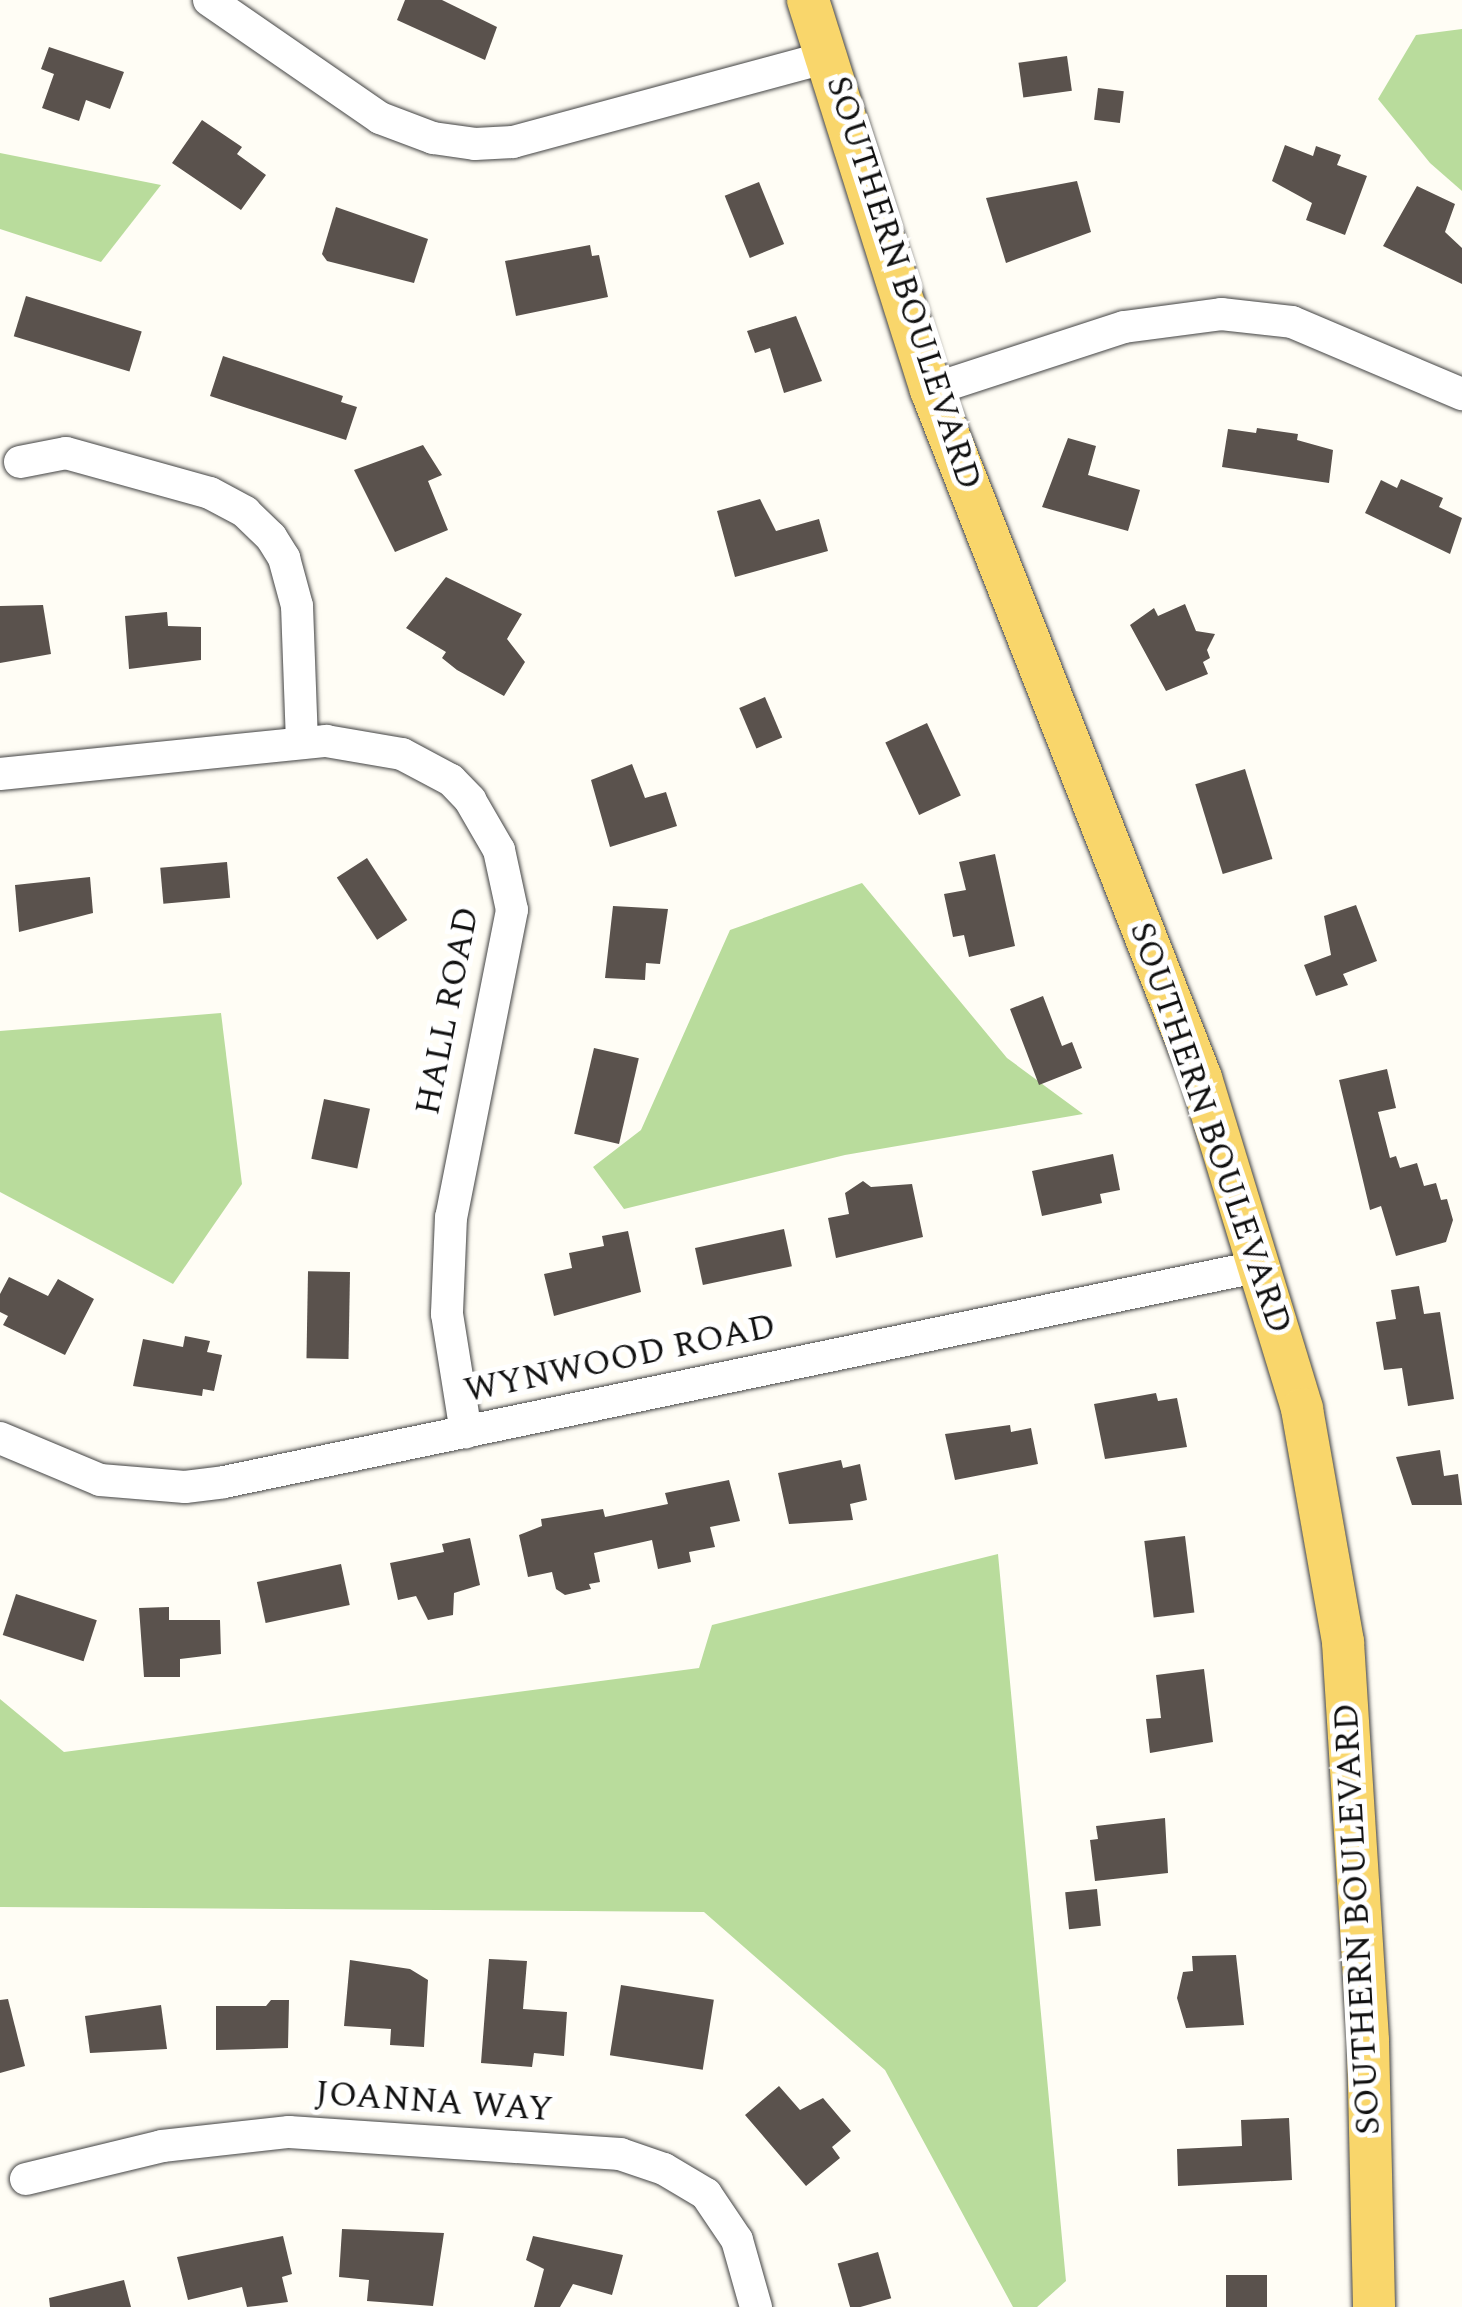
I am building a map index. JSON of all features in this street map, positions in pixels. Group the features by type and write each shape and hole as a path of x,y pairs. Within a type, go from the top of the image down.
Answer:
{"main road":[{"name":"SOUTHERN BOULEVARD","path":"808,0 829,56 932,390 1201,1078 1302,1409 1343,1642 1368,2041 1374,2307"}],"street":[{"path":"209,0 380,118 433,138 474,144 514,142 829,56"},
{"path":"932,390 1124,327 1221,314 1292,322 1462,394"},
{"path":"20,462 66,454 192,488 245,512 271,537 284,558 296,606 302,741"},
{"name":"HALL ROAD","path":"0,774 302,741 402,754 451,780 485,822 510,881 507,946 451,1217 447,1314 466,1432"},
{"name":"WYNWOOD ROAD","path":"0,1438 100,1480 184,1488 1260,1266"},
{"name":"JOANNA WAY","path":"26,2180 162,2146 289,2132 620,2154 664,2168 706,2194 738,2240 756,2307"}],"green space":[{"path":"1462,29 1462,191 1430,163 1378,99 1416,35"},
{"path":"0,153 161,185 101,262 0,229"},
{"path":"862,883 1007,1058 1083,1114 845,1155 624,1209 593,1167 641,1130 730,930"},
{"path":"221,1013 242,1184 173,1284 0,1192 0,1031"},
{"path":"998,1554 1066,2281 1037,2307 1013,2307 885,2070 704,1912 0,1907 0,1699 64,1752 699,1668 712,1625"}],"building":[{"path":"405,0 442,0 497,27 485,60 397,20"},
{"path":"49,47 124,72 110,109 86,100 79,121 42,108 54,74 41,69"},
{"path":"1067,56 1072,91 1023,97 1018,63"},
{"path":"1098,88 1124,91 1120,123 1094,120"},
{"path":"202,120 242,147 237,154 266,175 241,210 172,163"},
{"path":"1285,145 1313,156 1316,146 1341,155 1337,165 1367,176 1345,235 1306,220 1312,203 1272,181"},
{"path":"1077,181 1091,232 1006,263 986,198"},
{"path":"759,182 784,244 750,258 725,196"},
{"path":"1417,186 1455,204 1445,232 1462,248 1462,284 1383,246"},
{"path":"336,207 428,239 414,283 327,261 322,254"},
{"path":"590,245 592,256 599,255 608,297 516,316 505,261"},
{"path":"26,296 142,331 129,372 14,336"},
{"path":"796,316 822,381 784,393 770,348 755,353 747,331"},
{"path":"223,356 343,396 341,402 357,407 346,440 210,396"},
{"path":"1257,428 1298,434 1297,440 1333,450 1329,483 1222,467 1228,429 1256,433"},
{"path":"1068,438 1096,446 1088,475 1140,490 1128,531 1042,507"},
{"path":"423,445 442,475 428,481 448,530 395,552 354,470"},
{"path":"1401,479 1443,498 1439,507 1462,518 1450,554 1365,513 1381,480 1397,488"},
{"path":"760,499 776,531 819,519 828,551 735,577 717,511"},
{"path":"446,577 522,614 507,639 525,662 504,696 457,670 442,658 446,652 406,628"},
{"path":"1185,604 1196,631 1215,634 1207,650 1210,658 1203,662 1208,674 1166,691 1130,625 1154,608 1158,616"},
{"path":"43,605 51,654 0,663 0,606"},
{"path":"167,612 168,626 201,627 201,660 129,669 125,616"},
{"path":"765,697 782,738 756,748 739,708"},
{"path":"927,723 961,796 919,815 885,742"},
{"path":"632,764 645,798 666,792 677,826 610,847 591,780"},
{"path":"1245,769 1272,859 1223,874 1195,784"},
{"path":"995,854 1015,946 969,957 964,935 953,937 944,894 966,890 959,862"},
{"path":"367,858 407,920 377,940 337,878"},
{"path":"227,862 230,898 163,904 160,868"},
{"path":"90,877 93,913 19,932 15,885"},
{"path":"1356,905 1377,961 1343,974 1348,985 1316,996 1304,965 1331,955 1324,916"},
{"path":"613,906 668,909 660,964 646,963 645,980 605,978"},
{"path":"1043,996 1062,1046 1072,1042 1082,1068 1039,1085 1010,1009"},
{"path":"594,1048 639,1058 619,1144 574,1134"},
{"path":"1387,1069 1396,1108 1378,1112 1390,1158 1396,1156 1400,1168 1417,1163 1424,1186 1436,1183 1441,1200 1447,1199 1453,1220 1446,1242 1396,1256 1381,1206 1370,1210 1339,1080"},
{"path":"324,1099 370,1109 357,1168 311,1159"},
{"path":"1113,1154 1120,1190 1100,1194 1102,1203 1042,1216 1032,1171"},
{"path":"863,1181 871,1187 912,1184 923,1237 836,1258 828,1218 849,1214 845,1193"},
{"path":"784,1229 792,1266 703,1285 695,1248"},
{"path":"628,1231 641,1292 554,1316 544,1274 572,1268 569,1253 604,1246 602,1236"},
{"path":"308,1271 350,1272 348,1359 306,1358"},
{"path":"9,1277 48,1296 58,1279 94,1299 65,1355 3,1325 8,1316 0,1312 0,1294"},
{"path":"1419,1286 1424,1314 1440,1312 1454,1399 1408,1406 1402,1368 1384,1370 1376,1322 1396,1319 1391,1290"},
{"path":"185,1336 210,1341 207,1352 222,1355 214,1391 203,1389 202,1396 133,1386 143,1339 183,1347"},
{"path":"1156,1393 1158,1401 1177,1398 1187,1447 1105,1459 1094,1404"},
{"path":"1010,1425 1011,1432 1031,1428 1038,1464 955,1480 945,1434"},
{"path":"1440,1450 1444,1476 1458,1474 1462,1505 1412,1505 1396,1457"},
{"path":"841,1460 843,1468 860,1464 867,1500 850,1504 853,1520 789,1524 778,1473"},
{"path":"729,1480 740,1521 710,1527 715,1547 689,1552 691,1562 658,1569 652,1540 594,1553 600,1582 589,1584 591,1589 565,1595 556,1589 552,1572 528,1577 519,1535 542,1526 541,1519 603,1509 605,1517 668,1504 665,1493"},
{"path":"1185,1536 1194,1612 1154,1617 1144,1541"},
{"path":"470,1538 480,1585 454,1593 453,1615 428,1620 416,1596 398,1600 390,1563 444,1552 442,1544"},
{"path":"341,1564 350,1605 266,1623 257,1582"},
{"path":"16,1594 97,1620 84,1661 3,1635"},
{"path":"169,1607 169,1620 220,1620 221,1654 180,1659 180,1677 144,1677 139,1608"},
{"path":"1204,1669 1213,1742 1150,1753 1146,1719 1161,1718 1156,1675"},
{"path":"1165,1818 1168,1873 1095,1881 1090,1840 1098,1839 1096,1826"},
{"path":"1097,1889 1101,1926 1069,1929 1065,1892"},
{"path":"1236,1955 1244,2025 1186,2028 1177,1998 1183,1972 1193,1971 1192,1956"},
{"path":"489,1959 527,1961 523,2009 567,2012 564,2056 534,2053 532,2067 481,2063"},
{"path":"350,1960 410,1969 428,1980 424,2047 390,2045 391,2029 344,2026"},
{"path":"621,1985 714,2000 703,2070 610,2055"},
{"path":"8,1999 25,2066 0,2073 0,2000"},
{"path":"271,2000 289,2000 288,2048 216,2050 216,2006 266,2006"},
{"path":"161,2005 167,2049 90,2053 85,2016"},
{"path":"779,2086 800,2110 823,2098 851,2131 832,2147 840,2158 806,2186 745,2115"},
{"path":"1289,2118 1292,2180 1178,2186 1177,2149 1242,2146 1241,2120"},
{"path":"342,2229 444,2233 433,2306 367,2301 369,2280 339,2277"},
{"path":"283,2236 292,2274 282,2277 288,2302 247,2307 242,2287 188,2300 177,2257"},
{"path":"533,2236 623,2255 612,2295 573,2284 560,2307 534,2307 544,2269 526,2260"},
{"path":"878,2252 891,2298 850,2307 838,2264"},
{"path":"1226,2275 1267,2275 1267,2307 1226,2307"},
{"path":"124,2280 131,2307 50,2307 49,2298"}]}
